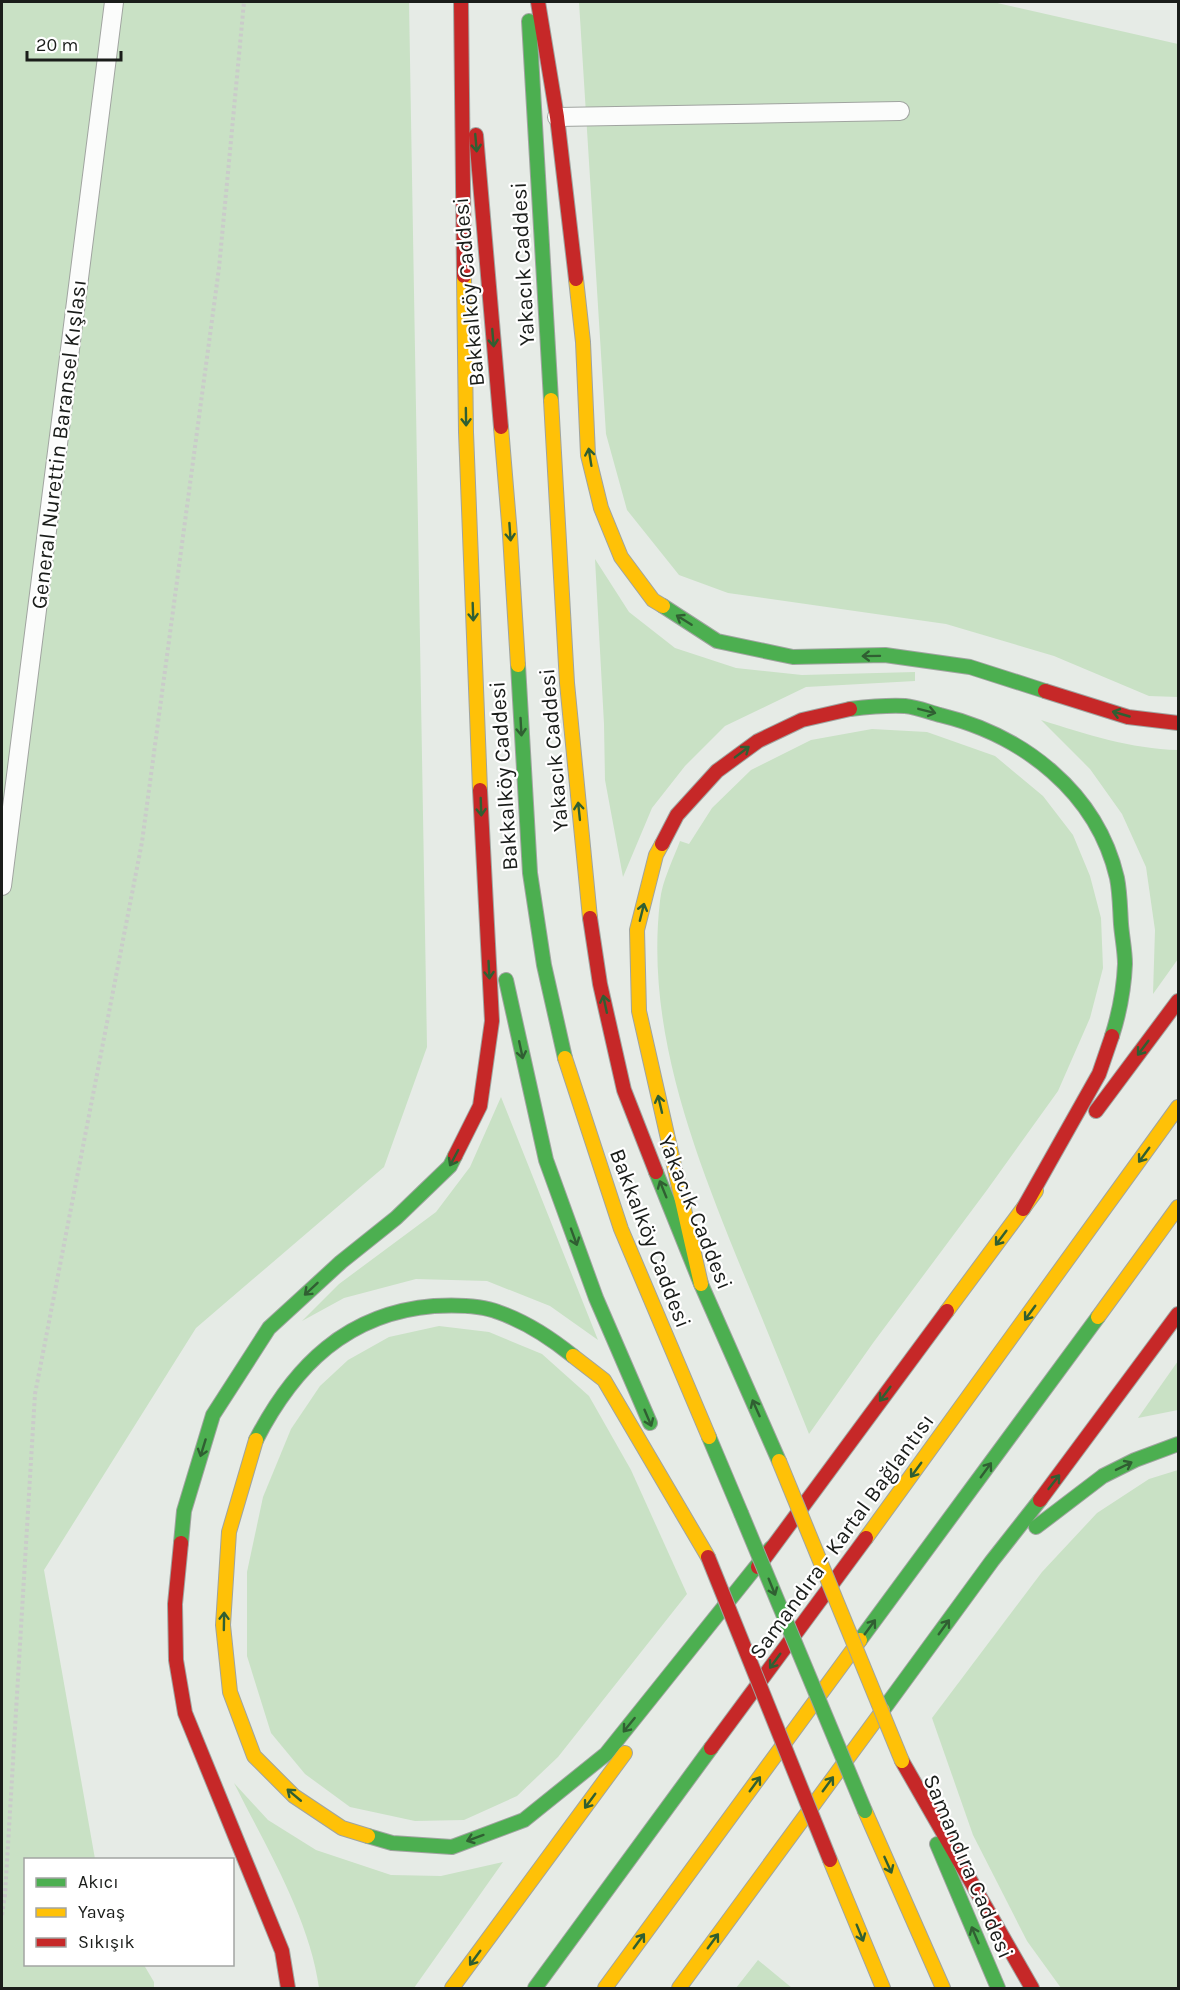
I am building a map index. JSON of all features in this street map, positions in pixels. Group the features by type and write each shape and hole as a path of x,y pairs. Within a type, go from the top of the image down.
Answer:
{"main road":[{"path":"288,1989 282,1951 185,1713 176,1660 175,1604 184,1511 213,1415 268,1328 341,1262 396,1218 450,1166 480,1106 492,1021 483,870 466,432 463,2"},
{"name":"Bakkalköy Caddesi","path":"463,2 510,535 530,873 544,965 564,1056 621,1229 865,1811 943,1989"},
{"name":"Yakacık Caddesi","path":"528,2 567,683 588,902 600,984 624,1090 701,1284 779,1461 902,1761"},
{"path":"538,2 557,117 583,342 588,455 601,508 621,556 652,600 717,641 793,657 885,655 970,667 1128,717 1179,723"},
{"path":"701,1284 639,1011 637,930 656,855 677,815 717,771 758,741 802,720 852,709 905,706 954,718 998,734 1029,752 1053,771 1074,793 1093,820 1107,849 1117,879 1125,964 1116,1023 1099,1074 1023,1209"},
{"path":"483,870 546,1160 596,1298 657,1438"},
{"path":"452,1989 602,1785 771,1548 1179,1001"},
{"name":"Samandıra - Kartal Bağlantısı","path":"535,1989 933,1447 1179,1107"},
{"path":"605,1989 1179,1208"},
{"path":"708,1557 604,1380 553,1340 497,1311 454,1305 412,1308 359,1325 312,1359 280,1397 256,1440 229,1532 223,1625 230,1692 254,1756 294,1797 342,1828 392,1843 452,1847 524,1820 606,1754 771,1548"},
{"path":"679,1989 992,1561 1058,1478 1179,1314"},
{"path":"992,1561 1103,1476 1135,1460 1179,1444"},
{"path":"666,1460 708,1557 883,1989"},
{"path":"902,1761 1032,1989"},
{"name":"Samandıra Caddesi","path":"902,1761 998,1989"}],"lane":[{"name":"General Nurettin Baransel Kışlası","path":"2,886 114,2"},
{"path":"557,117 900,111"}],"path":[{"path":"2,1915 35,1394 142,842 219,268 244,2"}],"green space":[{"path":"2,2 409,2 427,1047 384,1167 196,1328 44,1570 95,1858 24,1858 24,1966 145,1966 154,1982 154,1988 2,1988"},
{"path":"579,2 993,2 1178,44 1178,697 1149,696 1054,656 946,624 728,593 679,575 627,510 606,434"},
{"path":"595,559 629,612 675,648 736,668 802,675 915,672 915,681 806,687 725,726 685,766 652,808 623,877 605,780"},
{"path":"1041,720 1126,744 1178,750 1178,959 1153,994 1155,930 1146,867 1122,814 1090,769"},
{"path":"872,729 927,732 995,756 1043,796 1073,835 1090,876 1101,918 1103,968 1090,1018 1058,1091 809,1434 707,1181 678,1090 667,1043 660,996 657,949 660,901 665,878 680,841 689,844 712,808 751,770 811,740"},
{"path":"501,1097 598,1340 550,1306 487,1281 416,1279 344,1298 302,1321 339,1284 436,1212 470,1167"},
{"path":"439,1326 489,1332 542,1354 589,1396 631,1470 687,1594 558,1757 517,1796 464,1820 415,1821 350,1807 305,1774 271,1733 247,1656 247,1572 263,1497 291,1429 320,1386 348,1360 389,1337"},
{"path":"1178,1361 1178,1410 1138,1418"},
{"path":"1178,1470 1178,1988 1061,1988 1027,1941 973,1835 932,1718 1042,1572 1097,1513 1149,1479"},
{"path":"234,1783 268,1820 316,1850 391,1875 441,1876 503,1862 414,1988 319,1988 314,1962 296,1909"},
{"path":"758,1960 792,1988 736,1988"}],"traffic: fast":[{"path":"529,21 551,400"},
{"path":"663,606 717,641 793,657 885,655 970,667 1045,691"},
{"path":"518,665 530,873 544,965 565,1058"},
{"path":"850,709 905,706 971,724 1027,753 1052,772 1074,794 1093,819 1107,847 1118,884 1125,964 1121,1000 1112,1036"},
{"path":"506,980 546,1160 596,1298 650,1423"},
{"path":"181,1543 184,1511 213,1415 269,1328 341,1262 396,1218 450,1166 455,1156"},
{"path":"656,1172 701,1284 779,1461"},
{"path":"256,1440 288,1389 306,1367 327,1348 349,1332 375,1319 403,1311 434,1306 475,1307 491,1310 528,1325 573,1356"},
{"path":"860,1640 1098,1317"},
{"path":"709,1437 741,1513"},
{"path":"1036,1527 1103,1476 1135,1460 1178,1444"},
{"path":"883,1710 992,1561 1040,1500"},
{"path":"741,1513 865,1811"},
{"path":"368,1836 392,1843 452,1847 524,1820 606,1754 771,1548"},
{"path":"535,1988 711,1748"},
{"path":"937,1844 998,1988"}],"traffic: slow":[{"path":"464,276 466,432 480,790"},
{"path":"576,279 583,342 588,455 601,508 621,557 653,600 663,606"},
{"path":"551,400 567,683 590,918"},
{"path":"501,427 518,665"},
{"path":"662,844 656,855 637,930 639,1011 701,1284"},
{"path":"565,1058 621,1229 709,1437"},
{"path":"866,1538 1178,1107"},
{"path":"947,1311 1036,1191"},
{"path":"1098,1317 1178,1207"},
{"path":"573,1356 604,1380 708,1557"},
{"path":"256,1440 229,1532 223,1625 230,1692 254,1756 294,1796 342,1828 368,1836"},
{"path":"779,1461 902,1761"},
{"path":"605,1988 860,1640"},
{"path":"679,1988 883,1710"},
{"path":"452,1988 625,1753"},
{"path":"865,1811 943,1988"},
{"path":"830,1860 883,1988"}],"traffic: jam":[{"path":"461,2 464,276"},
{"path":"538,2 557,117 576,279"},
{"path":"476,135 501,427"},
{"path":"1045,691 1128,717 1178,723"},
{"path":"662,844 677,815 717,771 758,741 802,720 850,709"},
{"path":"455,1156 480,1106 492,1021 480,790"},
{"path":"590,918 600,984 624,1090 656,1172"},
{"path":"1096,1111 1178,1001"},
{"path":"1023,1209 1099,1074 1112,1036"},
{"path":"758,1567 947,1311"},
{"path":"1040,1500 1178,1314"},
{"path":"711,1748 866,1538"},
{"path":"181,1543 175,1604 176,1660 185,1713 282,1951 288,1988"},
{"path":"708,1557 830,1860"},
{"path":"902,1761 1032,1988"}]}
